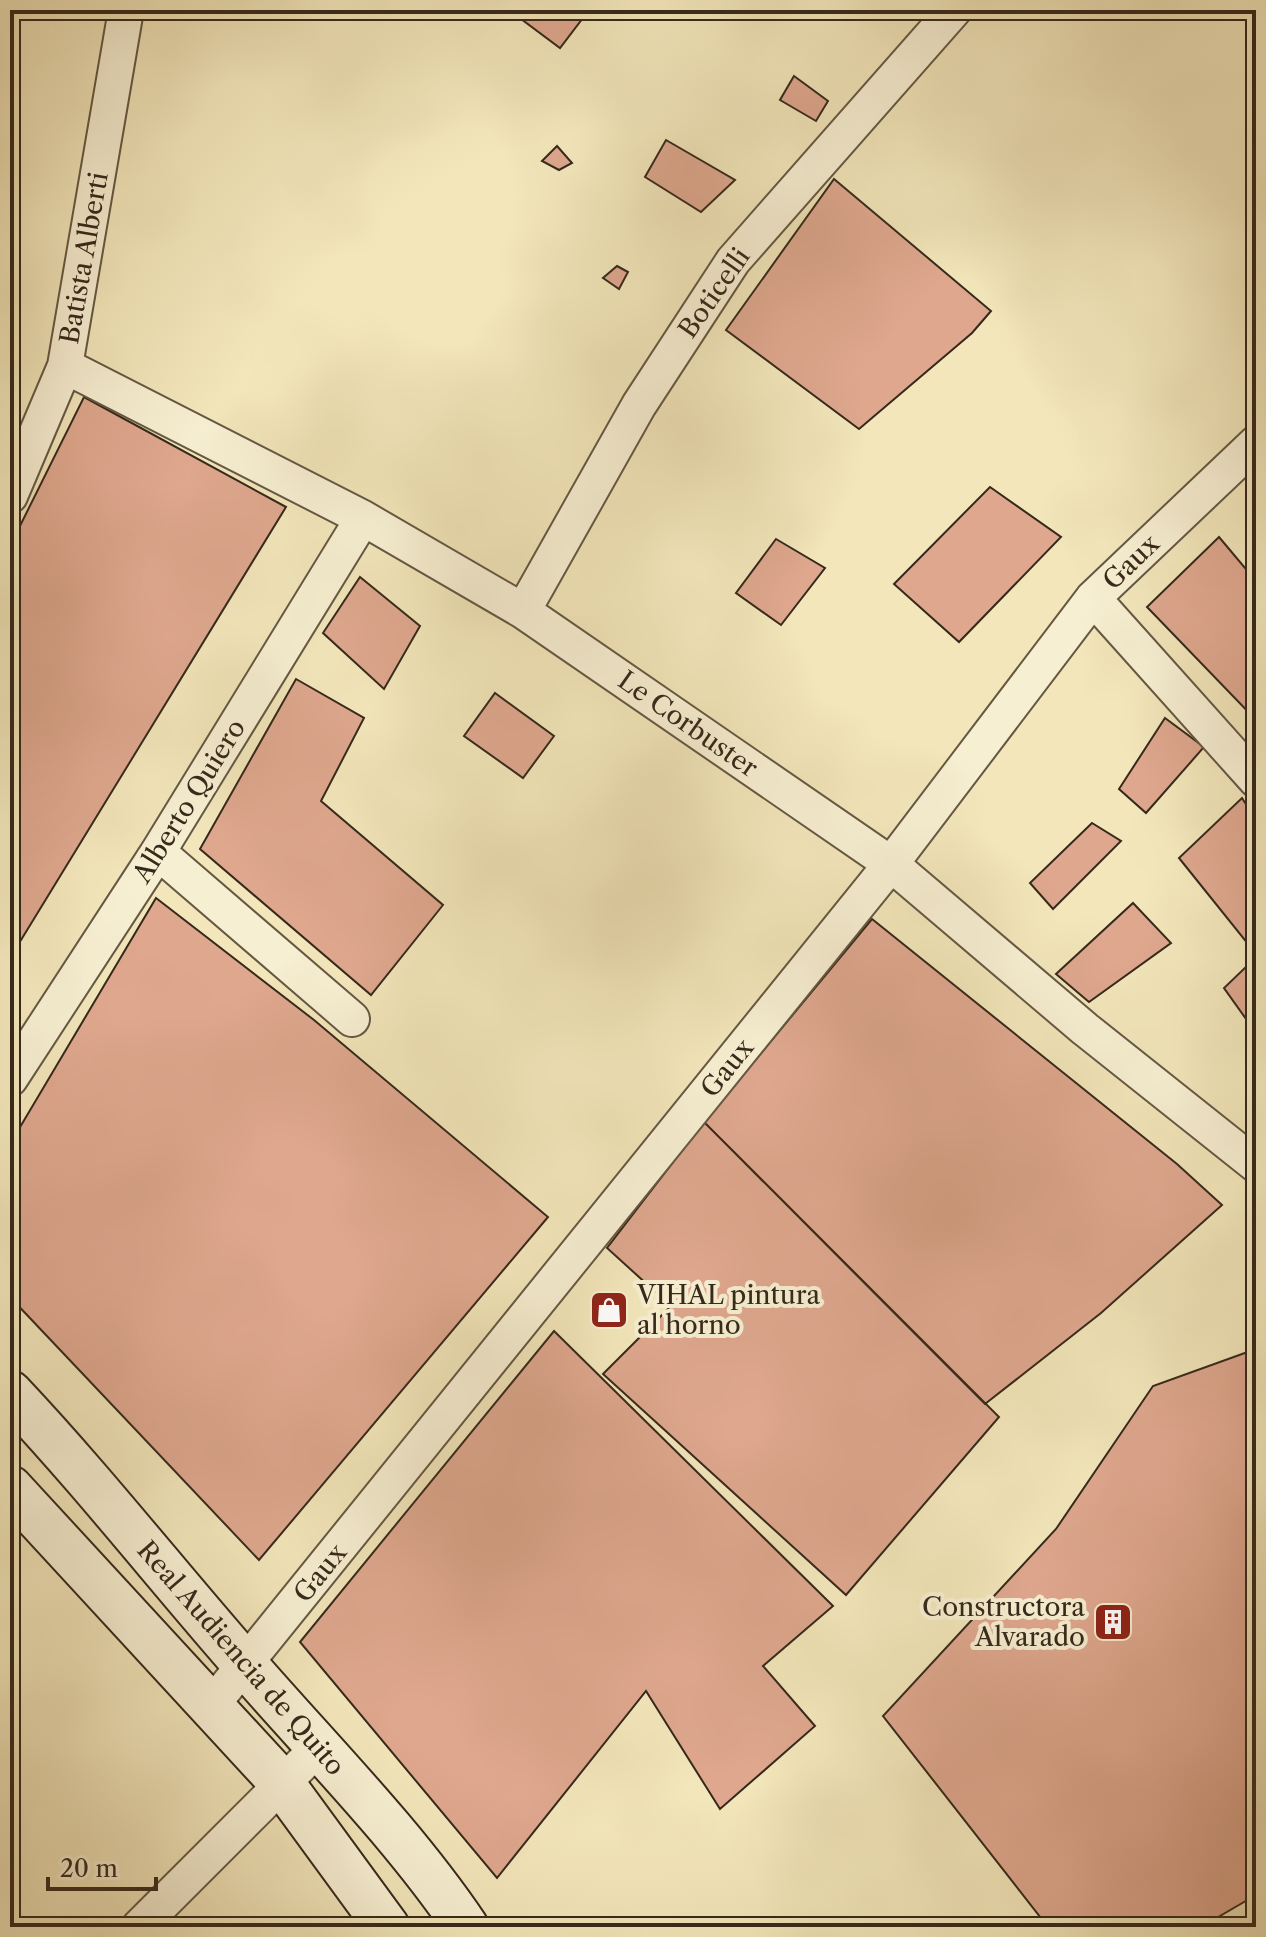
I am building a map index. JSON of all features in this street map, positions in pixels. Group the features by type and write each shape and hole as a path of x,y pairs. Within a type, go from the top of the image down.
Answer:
{"main road":[{"name":"Real Audiencia de Quito","path":"10,1393 434,1879 466,1927"},
{"name":"Real Audiencia de Quito","path":"10,1488 281,1782 387,1927"}],"street":[{"name":"Batista Alberti","path":"10,496 65,366 126,10"},
{"name":"Boticelli","path":"523,611 639,405 733,261 954,10"},
{"name":"Le Corbuster","path":"65,366 363,518 523,611 891,864 1085,1029 1256,1165"},
{"name":"Gaux","path":"211,1706 891,864 1093,598 1256,443"},
{"name":"Alberto Quiero","path":"10,1079 158,852 363,518"},
{"path":"1093,598 1256,780"},
{"path":"158,852 352,1019"},
{"path":"139,1927 318,1748"}],"building":[{"path":"509,10 589,10 560,48"},
{"path":"794,76 828,101 816,121 780,100"},
{"path":"666,140 735,180 701,212 645,177"},
{"path":"557,146 572,163 559,170 542,161"},
{"path":"834,179 991,311 972,333 859,429 726,330"},
{"path":"617,266 628,272 619,289 603,278"},
{"path":"84,397 286,507 10,958 10,546"},
{"path":"990,487 1061,537 959,642 894,584"},
{"path":"1219,537 1256,581 1256,720 1147,607"},
{"path":"776,539 825,568 781,625 736,593"},
{"path":"360,577 420,626 384,689 323,633"},
{"path":"296,679 364,718 321,801 443,905 371,995 200,849"},
{"path":"495,693 554,736 523,778 464,736"},
{"path":"1165,718 1204,747 1146,813 1119,789"},
{"path":"1242,798 1256,820 1256,954 1179,858"},
{"path":"1092,823 1121,841 1053,909 1030,883"},
{"path":"156,898 314,1020 548,1217 259,1560 10,1297 10,1144"},
{"path":"1133,903 1171,943 1089,1002 1056,974"},
{"path":"872,919 1177,1164 1222,1205 1101,1313 985,1404 704,1122"},
{"path":"1250,963 1256,973 1256,1033 1224,988"},
{"path":"704,1122 999,1417 846,1595 603,1374 671,1306 607,1248"},
{"path":"554,1331 833,1606 763,1666 815,1726 720,1809 646,1691 497,1878 300,1642"},
{"name":"Constructora Alvarado","path":"1256,1349 1256,1895 1201,1927 1048,1927 883,1716 1056,1529 1153,1386"}],"place":[{"name":"VIHAL pintura al horno","path":"609,1310"},
{"name":"Constructora Alvarado","path":"1113,1622"}]}
